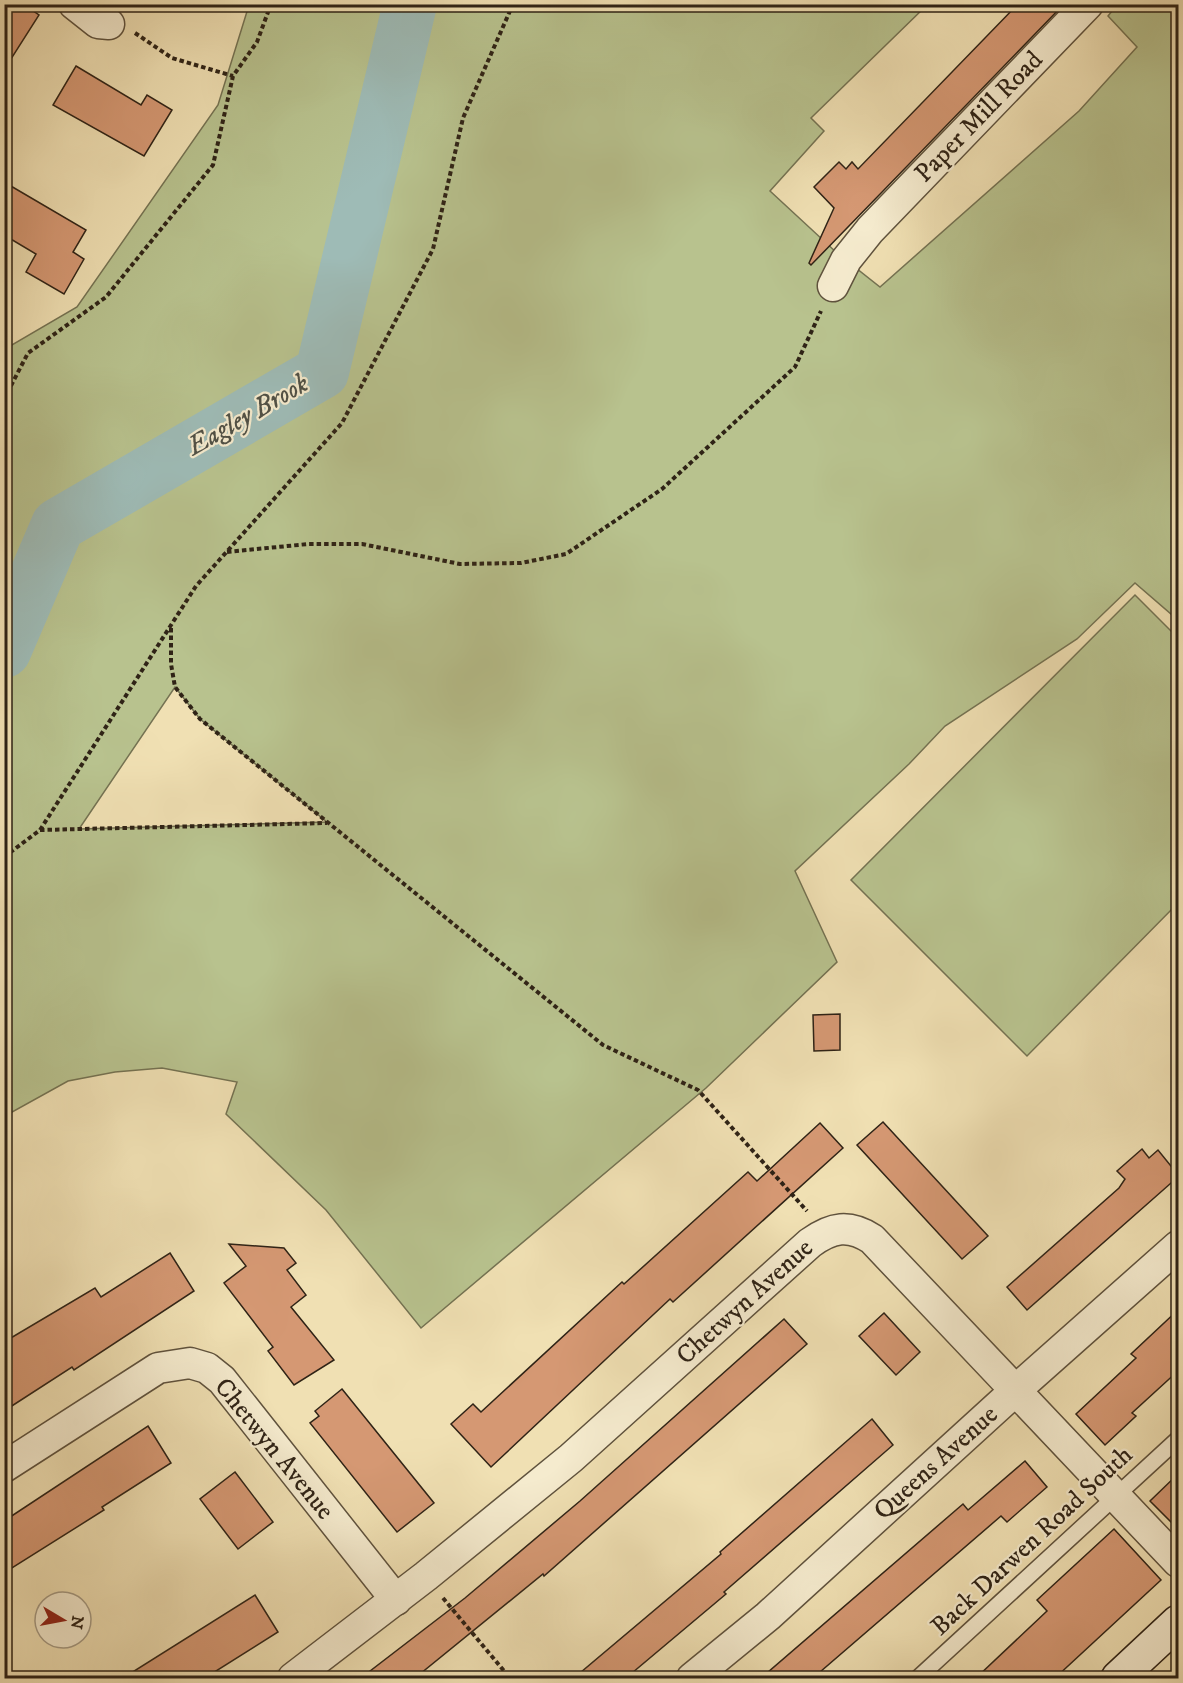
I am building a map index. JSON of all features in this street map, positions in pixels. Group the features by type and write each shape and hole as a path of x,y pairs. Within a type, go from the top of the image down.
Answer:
{"main road":[{"path":"1118,1678 1179,1622"}],"street":[{"path":"74,4 98,23 109,24"},
{"name":"Paper Mill Road","path":"833,286 846,260 870,230 1088,4"},
{"name":"Chetwyn Avenue","path":"293,1678 396,1600 571,1458 824,1233 841,1228 857,1230 872,1239 1179,1562"},
{"name":"Queens Avenue","path":"692,1678 768,1616 1017,1389 1179,1246"},
{"name":"Chetwyn Avenue","path":"4,1467 158,1368 190,1363 207,1368 222,1380 396,1600"}],"lane":[{"name":"Back Darwen Road South","path":"918,1678 1179,1439"}],"path":[{"path":"4,399 28,353 106,297 213,165 233,76 257,42 271,4"},
{"path":"4,856 40,830 196,586 342,423 433,249 463,118 513,4"},
{"path":"109,24 131,31 172,58 233,76"},
{"path":"226,553 308,544 362,544 460,564 522,563 566,554 662,489 795,367 833,286"},
{"path":"171,626 171,664 175,687 200,719 603,1045 698,1090 813,1217 824,1233"},
{"path":"40,830 328,823"},
{"path":"426,1576 510,1678"}],"green space":[{"path":"249,5 927,5 811,118 824,131 770,191 837,253 880,287 1079,111 1137,47 1108,16 1117,5 1178,5 1178,620 1135,583 1077,639 945,726 909,764 795,871 837,962 706,1088 421,1328 326,1210 226,1114 237,1082 162,1068 115,1072 68,1081 5,1116 4,355 10,346 77,307 218,105","holes":["175,687 200,719 327,822 79,829"]},
{"path":"1135,595 1178,638 1178,903 1027,1056 851,880"}],"building":[{"path":"4,4 23,4 39,15 4,70"},
{"path":"1018,4 1064,4 811,265 809,263 834,208 814,187 839,162 846,169 852,162 858,169"},
{"path":"76,66 141,105 147,95 172,110 144,156 53,105"},
{"path":"4,182 86,230 73,252 84,259 64,294 26,272 36,254 4,235"},
{"path":"840,1014 840,1050 814,1051 813,1015"},
{"path":"883,1122 988,1236 962,1259 857,1145"},
{"path":"820,1123 843,1148 673,1302 670,1299 491,1467 451,1424 473,1404 481,1412 622,1282 624,1284 748,1172 757,1181"},
{"path":"1142,1149 1149,1158 1158,1150 1179,1176 1027,1310 1007,1287 1119,1188 1125,1179 1117,1171"},
{"path":"229,1244 284,1248 296,1263 287,1270 306,1295 291,1307 334,1360 294,1385 268,1351 273,1347 224,1283 246,1266"},
{"path":"170,1253 194,1291 74,1370 72,1367 4,1411 4,1342 95,1288 101,1297"},
{"path":"1179,1309 1179,1370 1132,1413 1136,1416 1105,1445 1076,1414 1136,1358 1131,1354"},
{"path":"884,1313 920,1352 896,1375 859,1336"},
{"path":"784,1319 807,1344 544,1576 543,1574 415,1678 361,1678 465,1598 580,1501"},
{"path":"342,1389 434,1503 397,1532 310,1423 319,1416 315,1411"},
{"path":"872,1419 893,1445 724,1592 726,1594 626,1678 574,1678 721,1554 720,1552"},
{"path":"148,1426 171,1463 102,1507 104,1510 4,1573 4,1521"},
{"path":"1025,1461 1047,1487 1007,1522 1001,1516 813,1678 761,1678 963,1504 968,1510"},
{"path":"235,1472 273,1522 238,1549 200,1499"},
{"path":"1179,1473 1179,1530 1150,1501"},
{"path":"1114,1529 1161,1580 1055,1678 976,1678 1047,1611 1037,1600"},
{"path":"255,1595 278,1632 205,1678 123,1678"}],"waterway":[{"name":"Eagley Brook","path":"4,651 58,525 322,372 410,4"}]}
